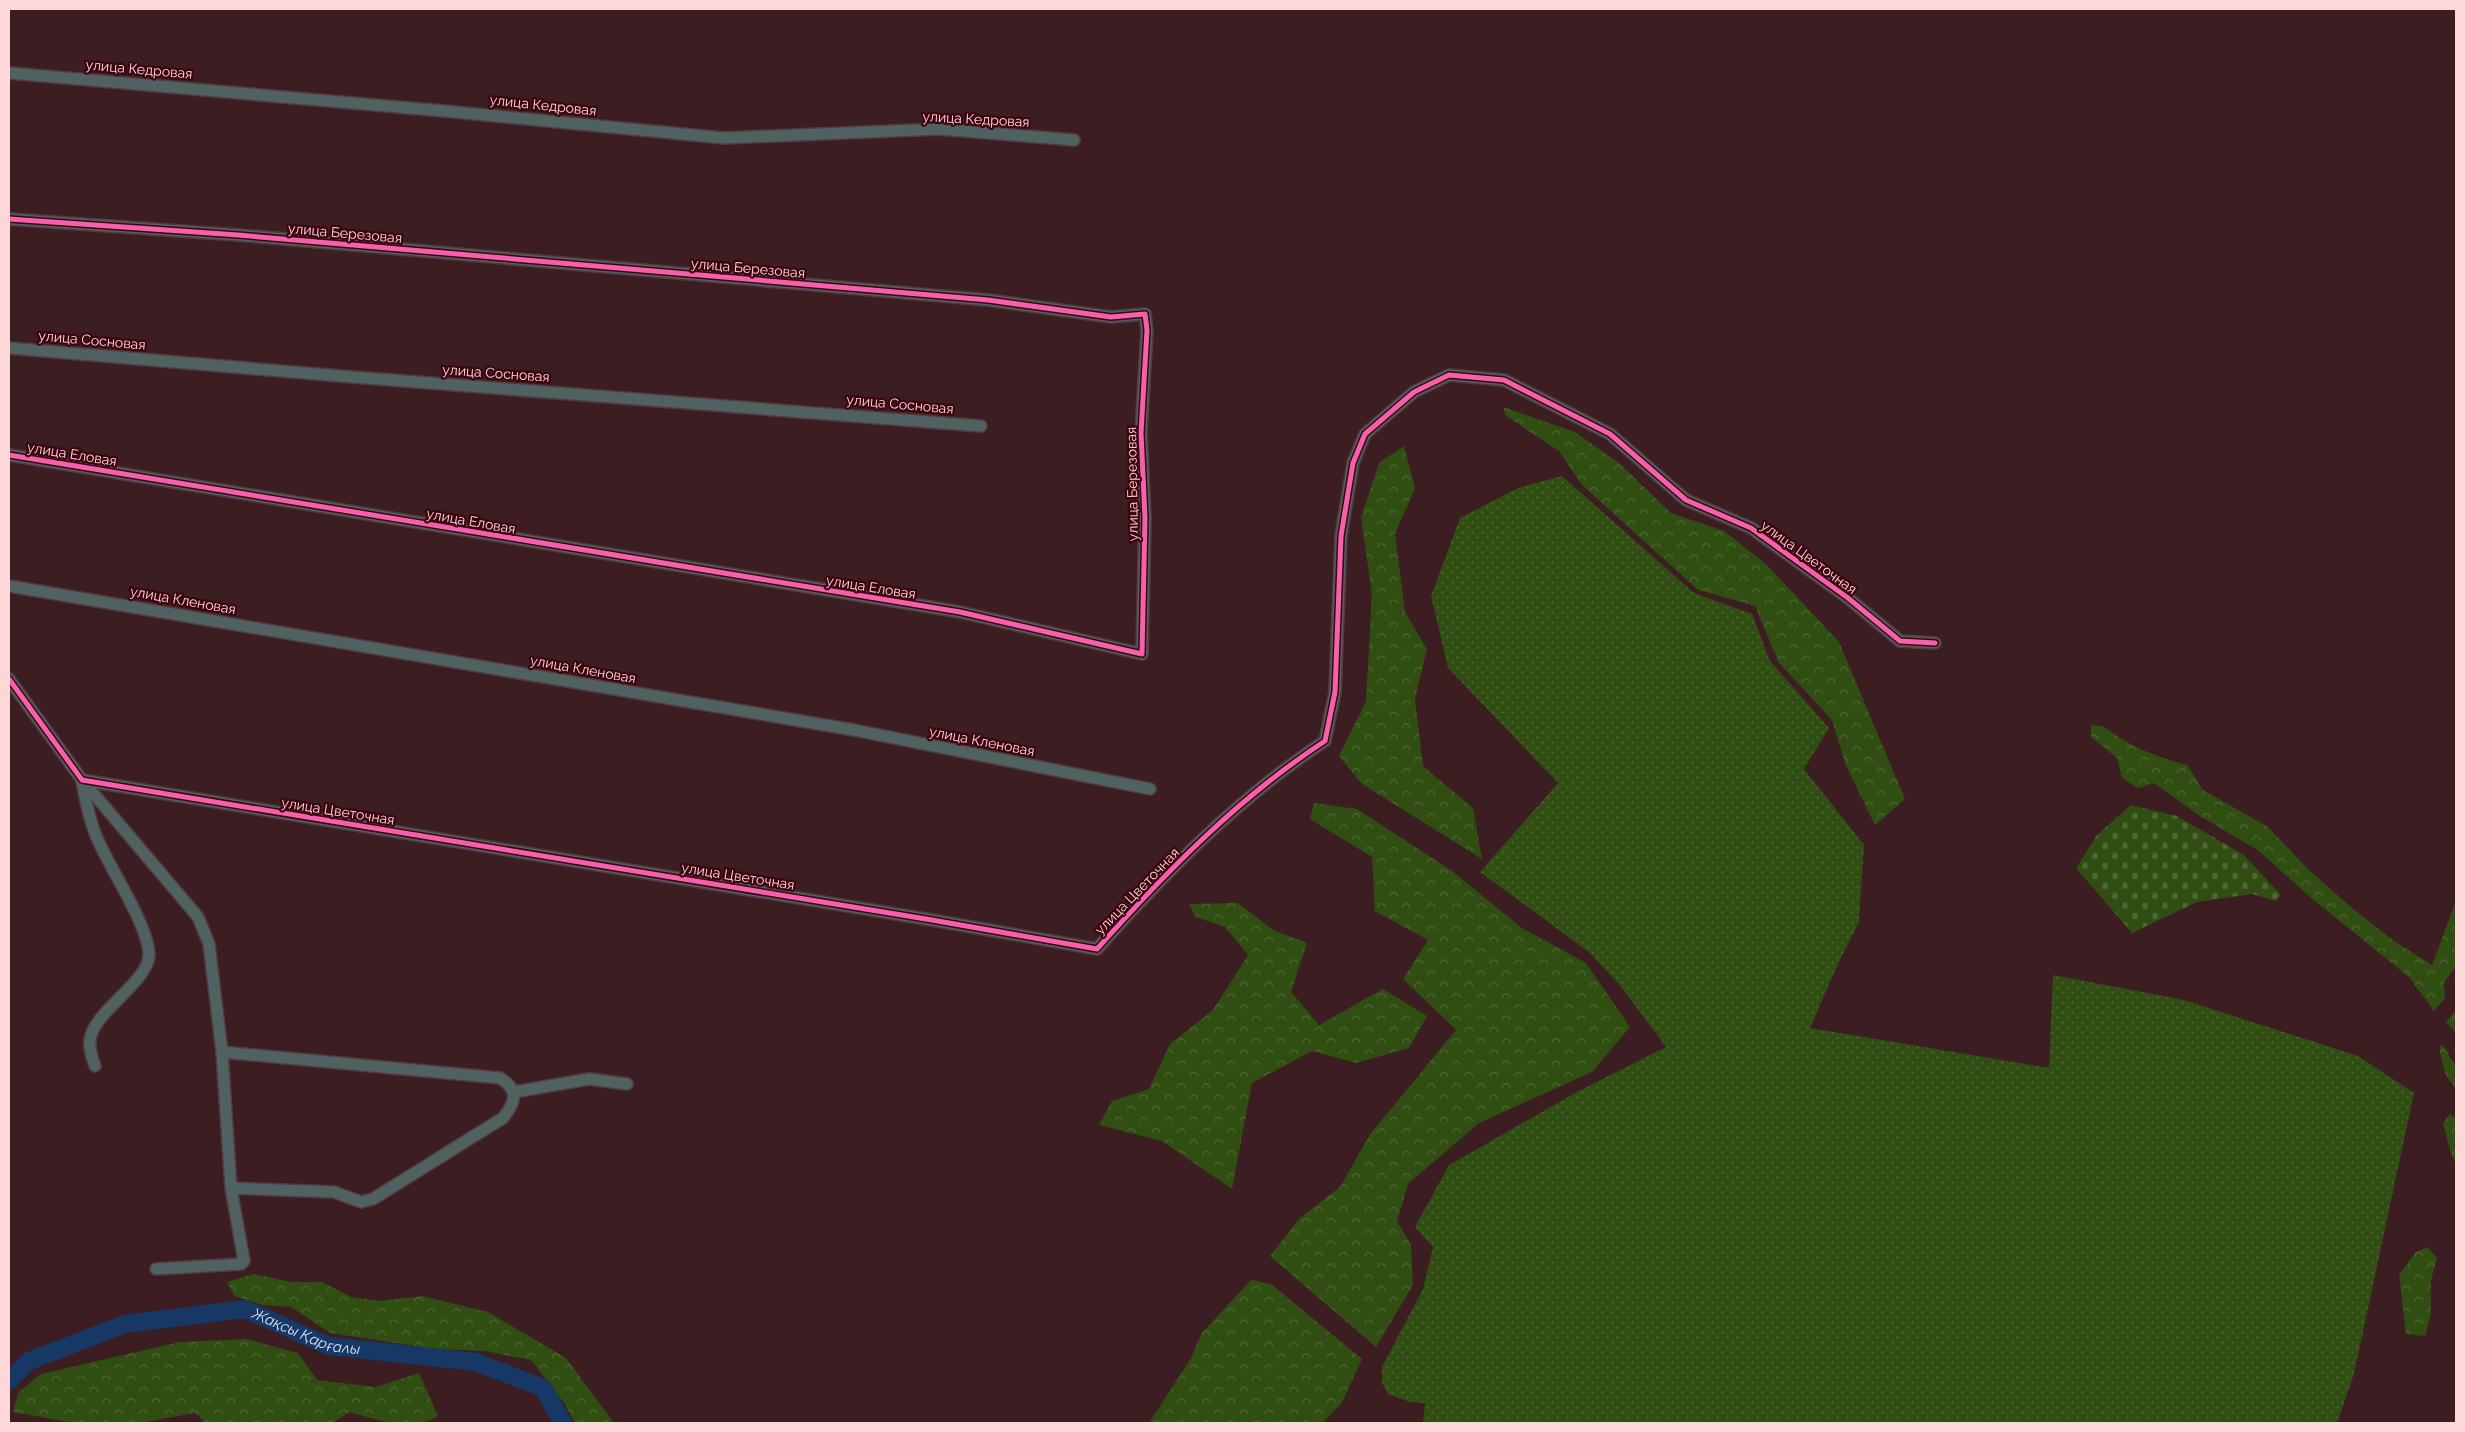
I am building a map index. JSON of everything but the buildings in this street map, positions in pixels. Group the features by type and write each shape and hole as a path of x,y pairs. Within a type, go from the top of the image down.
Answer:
{"street":[{"name":"улица Кедровая","path":"9,73 444,111 724,138 939,129 1074,140"},
{"name":"улица Березовая","path":"9,218 257,237 949,297 1111,317 1145,314 1147,330 1141,433 1145,518 1142,654"},
{"name":"улица Сосновая","path":"9,348 981,426"},
{"name":"улица Цветочная","path":"82,780 949,922 1097,949 1150,889 1244,802 1294,761 1325,741 1335,692 1342,536 1353,463 1365,434 1414,392 1449,375 1504,380 1610,434 1686,500 1751,528 1848,598 1900,640 1935,644"},
{"name":"улица Еловая","path":"9,455 960,612 1142,654"},
{"name":"улица Кленовая","path":"9,586 854,730 1150,789"},
{"path":"9,679 82,780 198,917 205,930 209,944 222,1052 231,1188 244,1261 240,1264 156,1270"},
{"path":"82,780 87,807 96,837 143,931 149,954 145,968 136,980 92,1029 90,1041 95,1066"},
{"path":"222,1052 500,1078 509,1084 514,1092 512,1106 503,1118 373,1199 361,1202 334,1192 231,1188"},
{"path":"514,1092 589,1079 627,1084"}],"green space":[{"path":"1503,407 1575,432 1620,464 1671,513 1724,531 1767,565 1839,642 1905,799 1875,825 1846,766 1832,720 1779,663 1755,606 1698,590 1582,485 1559,451 1506,416"},
{"path":"1404,446 1415,488 1395,534 1405,612 1427,649 1415,699 1423,766 1473,808 1482,859 1362,784 1339,756 1366,701 1372,595 1361,517 1379,463"},
{"path":"1562,476 1694,593 1752,614 1770,661 1829,728 1804,769 1864,845 1859,922 1837,966 1810,1028 2049,1068 2053,975 2184,1000 2358,1056 2414,1093 2354,1374 2337,1423 1423,1423 1425,1403 1410,1402 1388,1394 1382,1383 1382,1367 1423,1289 1433,1247 1415,1227 1449,1165 1575,1093 1666,1047 1618,983 1589,952 1480,872 1558,783 1448,668 1431,596 1460,518 1518,488"},
{"path":"2091,725 2105,728 2145,751 2187,765 2203,790 2268,827 2309,870 2352,908 2394,941 2432,965 2456,901 2456,966 2444,983 2445,998 2434,1011 2409,977 2310,897 2259,851 2200,816 2154,783 2138,788 2122,778 2117,758 2091,737"},
{"path":"1314,803 1357,809 1452,871 1522,928 1586,963 1630,1027 1592,1072 1479,1123 1408,1184 1397,1221 1411,1245 1413,1285 1376,1347 1270,1256 1299,1219 1340,1187 1371,1133 1456,1030 1403,979 1428,940 1375,911 1372,857 1310,819"},
{"path":"2131,805 2177,816 2244,855 2281,895 2275,901 2252,894 2197,902 2132,933 2076,868 2097,835"},
{"path":"1238,903 1273,930 1307,943 1291,992 1319,1025 1383,989 1427,1016 1409,1048 1356,1063 1312,1051 1252,1083 1232,1189 1162,1141 1099,1125 1112,1101 1149,1089 1170,1044 1213,1010 1248,955 1225,927 1196,917 1189,904"},
{"path":"2456,1010 2456,1033 2446,1022"},
{"path":"2443,1045 2456,1067 2456,1089 2445,1073 2439,1047"},
{"path":"2450,1114 2456,1119 2456,1163 2451,1154 2443,1123"},
{"path":"2427,1247 2437,1258 2431,1280 2431,1314 2425,1336 2406,1334 2399,1275 2416,1252"},
{"path":"254,1274 292,1282 322,1282 351,1297 379,1301 422,1296 488,1312 566,1358 614,1423 575,1423 564,1403 531,1360 485,1351 435,1349 330,1333 291,1307 263,1305 234,1296 227,1282"},
{"path":"1251,1280 1271,1284 1362,1359 1341,1404 1322,1423 1149,1423 1191,1358 1201,1334"},
{"path":"246,1339 298,1353 317,1380 376,1387 419,1373 438,1416 429,1421 407,1424 383,1421 350,1412 332,1423 206,1423 195,1413 140,1423 74,1423 13,1412 18,1393 41,1374 180,1342"}],"waterway":[{"name":"Жақсы Қарғалы","path":"9,1381 29,1361 125,1324 245,1309 329,1346 476,1362 543,1388 563,1423"}],"cycle path":[{"path":"9,219 238,235 988,300 1111,317 1145,314 1147,330 1141,433 1145,518 1142,654 960,612 9,455"},
{"path":"9,679 82,780 932,920 1097,949 1149,892 1233,811 1293,763 1325,741 1335,692 1341,536 1353,463 1365,434 1414,392 1449,375 1504,380 1610,434 1686,500 1751,528 1848,598 1900,641 1935,643"}]}
